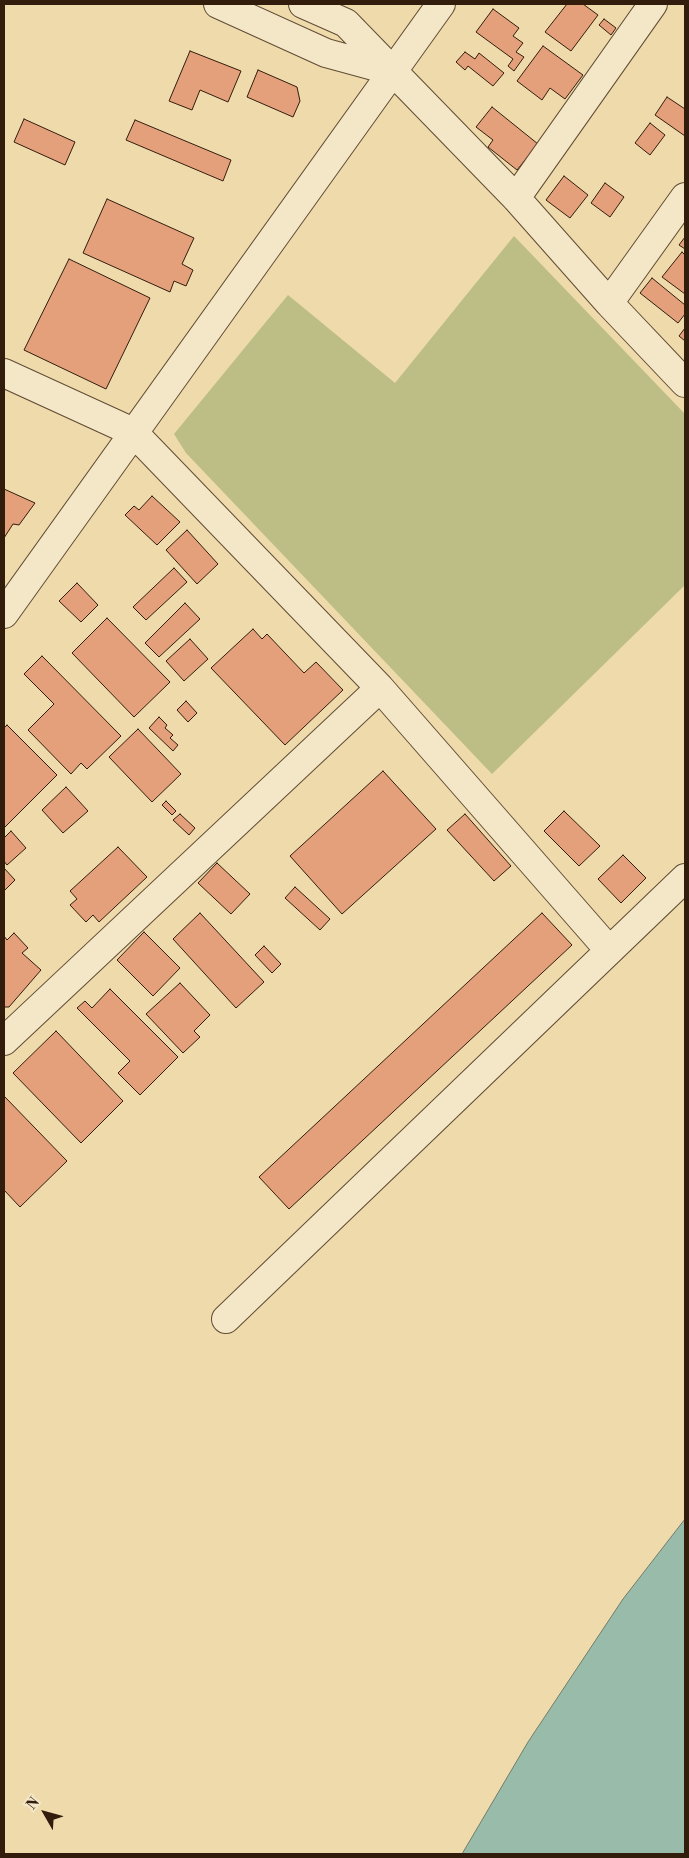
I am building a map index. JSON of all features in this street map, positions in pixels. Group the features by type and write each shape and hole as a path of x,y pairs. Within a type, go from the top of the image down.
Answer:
{"street":[{"path":"218,4 326,53 393,71"},
{"path":"303,4 346,24 516,198 610,304 685,383"},
{"path":"7,605 441,4"},
{"path":"516,198 653,4"},
{"path":"610,304 685,197"},
{"path":"4,374 133,432 380,688 609,950"},
{"path":"4,1041 380,688"},
{"path":"226,1319 685,878"}],"green space":[{"path":"514,236 685,414 685,585 492,774 186,453 174,434 288,295 395,383"}],"shaded area":[{"path":"685,1519 685,1854 462,1854 528,1742 623,1599"}],"building":[{"path":"567,4 583,4 598,15 571,51 545,32"},
{"path":"493,9 519,28 513,36 523,43 516,52 524,57 514,71 508,66 513,59 476,32"},
{"path":"604,19 616,28 611,35 599,25"},
{"path":"543,46 583,75 565,99 550,88 542,100 517,81"},
{"path":"190,51 241,71 228,102 200,90 192,110 169,101"},
{"path":"465,52 475,59 479,53 504,73 493,86 468,66 465,70 456,62"},
{"path":"258,70 297,87 300,101 293,117 247,97"},
{"path":"667,97 685,109 685,136 655,115"},
{"path":"492,107 538,144 517,170 488,147 493,140 476,127"},
{"path":"24,119 75,142 65,165 14,142"},
{"path":"135,120 231,160 223,181 126,140"},
{"path":"650,123 665,135 650,155 635,143"},
{"path":"564,176 588,195 570,218 546,200"},
{"path":"605,183 624,197 610,217 591,203"},
{"path":"107,199 194,238 182,264 193,270 186,286 174,281 170,292 83,253"},
{"path":"685,237 685,249 679,245"},
{"path":"682,252 685,255 685,294 662,277"},
{"path":"69,259 150,298 106,389 24,350"},
{"path":"652,278 685,305 685,314 678,323 640,293"},
{"path":"685,328 685,341 679,336"},
{"path":"4,489 35,503 19,525 13,524 4,538"},
{"path":"152,496 180,522 157,545 125,515 134,506 139,510"},
{"path":"187,530 218,564 197,584 166,550"},
{"path":"174,568 187,582 146,620 133,607"},
{"path":"77,583 98,605 81,622 59,601"},
{"path":"185,603 200,619 159,657 145,643"},
{"path":"107,618 170,682 134,717 72,653"},
{"path":"253,629 262,639 267,634 304,673 316,662 343,690 285,745 211,668"},
{"path":"190,639 208,659 184,681 166,661"},
{"path":"42,656 121,736 87,769 81,763 71,774 28,730 54,704 24,674"},
{"path":"186,701 197,713 188,722 177,710"},
{"path":"159,717 167,725 165,728 173,735 170,738 178,745 173,751 149,728"},
{"path":"7,725 57,775 4,828 4,728"},
{"path":"138,729 181,774 152,802 109,757"},
{"path":"383,771 436,829 342,914 290,856"},
{"path":"66,787 88,811 63,833 42,810"},
{"path":"166,801 176,811 172,815 162,805"},
{"path":"564,811 600,846 579,866 544,831"},
{"path":"180,814 195,828 189,835 173,820"},
{"path":"465,814 511,866 494,881 447,830"},
{"path":"11,831 26,848 7,865 4,861 4,838"},
{"path":"118,847 147,877 99,922 93,915 86,922 70,905 77,899 70,891"},
{"path":"623,855 646,878 621,903 598,879"},
{"path":"217,863 250,894 231,914 198,883"},
{"path":"4,868 15,880 4,891"},
{"path":"295,887 330,919 320,930 285,898"},
{"path":"200,913 264,982 236,1008 173,939"},
{"path":"542,913 572,945 289,1209 259,1177"},
{"path":"144,932 180,968 153,996 117,960"},
{"path":"14,933 28,948 22,953 41,970 9,1007 4,1007 4,936 7,940"},
{"path":"264,946 281,964 272,973 255,955"},
{"path":"180,983 210,1015 194,1031 200,1037 183,1053 146,1014"},
{"path":"110,989 178,1057 140,1095 118,1073 130,1061 77,1008 85,1001 92,1008"},
{"path":"56,1031 123,1101 81,1143 13,1073"},
{"path":"4,1096 67,1161 20,1207 4,1190"}]}
